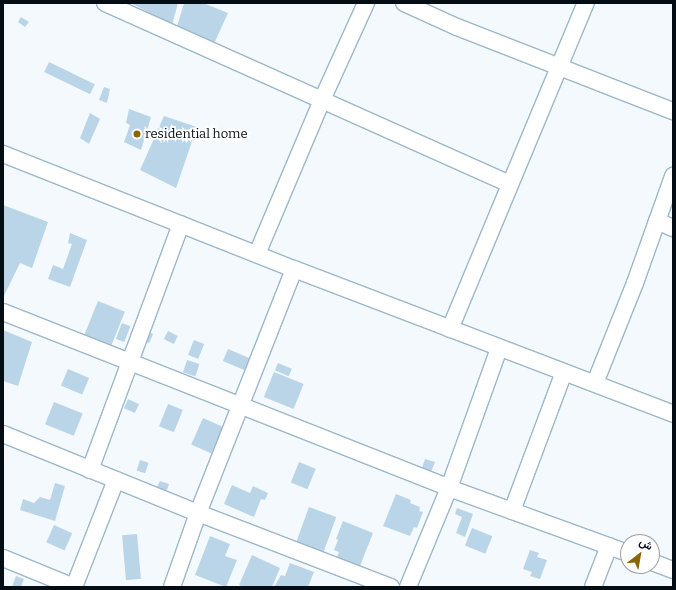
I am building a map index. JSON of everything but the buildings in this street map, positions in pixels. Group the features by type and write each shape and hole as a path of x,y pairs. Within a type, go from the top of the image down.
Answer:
{"street":[{"path":"105,3 510,184"},
{"path":"257,254 322,100 366,3"},
{"path":"404,3 457,27 673,111"},
{"path":"450,329 586,3"},
{"path":"3,154 294,269 673,414"},
{"path":"595,383 635,283 673,176"},
{"path":"657,221 673,228"},
{"path":"90,470 131,364 181,224"},
{"path":"172,587 198,513 294,269"},
{"path":"3,312 131,364 240,404 449,488 620,550"},
{"path":"408,587 449,488 499,348"},
{"path":"512,511 564,372"},
{"path":"3,434 198,513 391,587"},
{"path":"3,558 74,587 116,480"},
{"path":"593,587 609,546"},
{"path":"660,565 673,570"}],"place":[{"name":"residential home","path":"137,134"}]}
